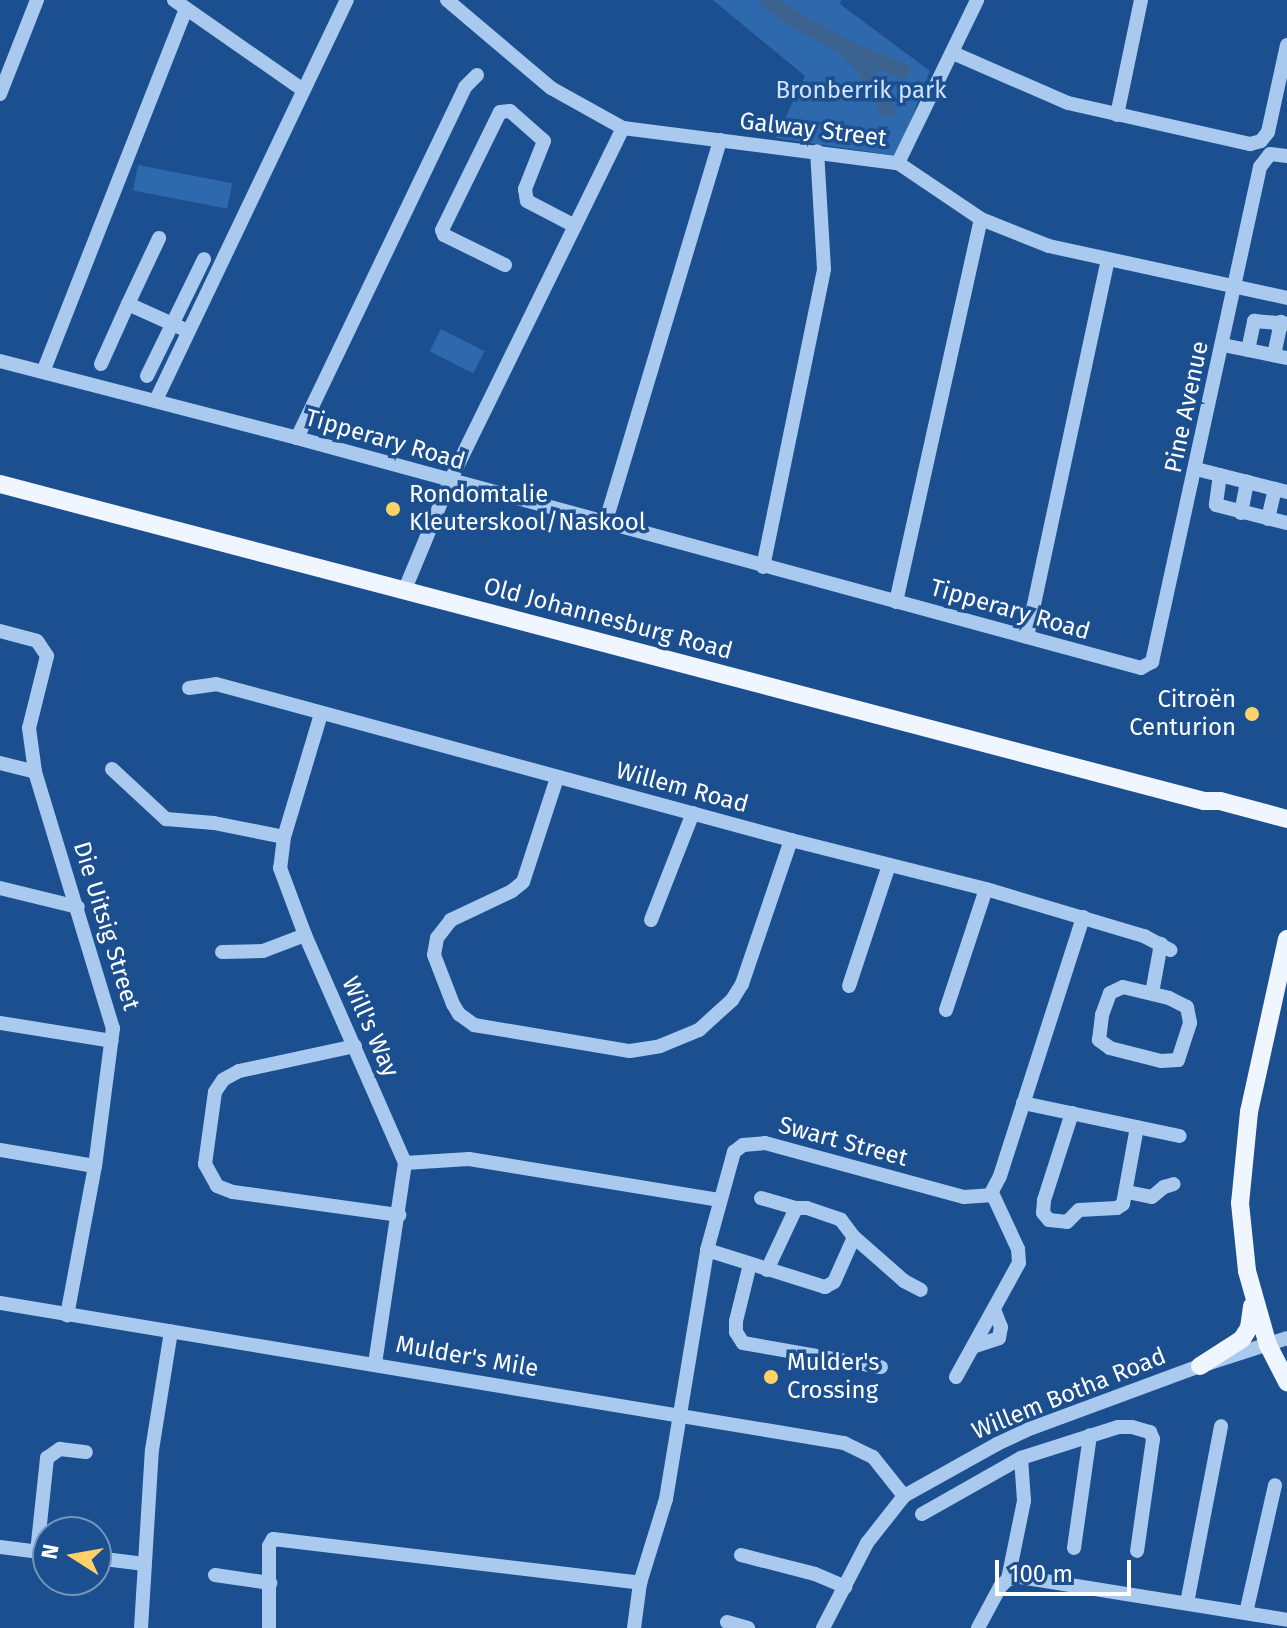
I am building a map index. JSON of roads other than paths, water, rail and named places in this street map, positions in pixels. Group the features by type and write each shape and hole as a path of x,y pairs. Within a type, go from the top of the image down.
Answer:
{"main road":[{"name":"Old Johannesburg Road","path":"0,484 1204,801 1220,801 1287,819"},
{"name":"Old Johannesburg Road","path":"1204,801 1219,810 1287,827"},
{"path":"1287,939 1249,1112 1242,1160 1241,1239 1253,1294 1287,1361"},
{"path":"1287,980 1257,1113 1249,1202 1255,1270 1287,1382"},
{"path":"1200,1366 1233,1346 1247,1332 1253,1294"}],"street":[{"path":"0,94 37,0"},
{"path":"156,400 347,0"},
{"path":"405,589 450,481 623,128 542,81 447,0"},
{"path":"898,163 977,0"},
{"path":"1117,115 1141,0"},
{"path":"43,372 180,4 303,90"},
{"path":"953,53 1068,103 1250,144 1261,141 1268,132 1287,45"},
{"path":"297,438 465,87 477,75"},
{"path":"505,265 444,235 442,230 500,112 510,111 544,141 525,189 527,201 575,226"},
{"name":"Galway Street","path":"623,128 898,163 981,219 1049,246 1234,290 1287,298"},
{"path":"605,524 720,140"},
{"path":"763,567 824,269 817,151"},
{"name":"Pine Avenue","path":"1127,666 1141,668 1152,662 1262,161 1270,154 1287,156"},
{"path":"896,602 981,219"},
{"path":"101,364 159,238"},
{"path":"147,376 204,259"},
{"path":"1027,637 1108,260"},
{"name":"Galway Street","path":"1234,290 1285,318"},
{"path":"128,304 188,331"},
{"path":"1223,345 1248,350 1280,356 1285,318 1254,321 1248,350"},
{"name":"Tipperary Road","path":"0,361 297,438 1127,666"},
{"path":"1196,469 1281,490 1268,519"},
{"path":"1220,475 1216,505 1287,523"},
{"path":"1241,513 1247,482"},
{"name":"Die Uitsig Street","path":"0,631 37,641 47,656 29,728 35,772 110,1011 112,1041 95,1166 67,1315"},
{"name":"Willem Road","path":"189,688 216,684 1083,917 1166,947 1152,993"},
{"name":"Will's Way","path":"321,714 280,857 283,880 305,935 405,1163 375,1363"},
{"path":"0,763 35,772"},
{"path":"112,769 169,820 214,823 284,837"},
{"path":"557,778 523,882 512,891 451,920 437,938 434,955 453,1004 459,1014 474,1025 630,1051 660,1046 699,1030 732,1000 742,984 791,840"},
{"path":"651,920 693,813"},
{"path":"849,986 889,865"},
{"path":"0,888 78,907"},
{"path":"946,1010 986,889"},
{"path":"956,1377 975,1346 989,1345 999,1338 1001,1327 995,1312 1020,1255 992,1193 1083,917"},
{"path":"222,952 263,951 305,935"},
{"path":"1123,987 1152,993 1183,1003 1191,1014 1182,1056 1174,1062 1110,1048 1098,1037 1112,990 1123,987"},
{"path":"0,1023 112,1041"},
{"path":"355,1046 239,1071 223,1080 215,1092 205,1164 217,1186 233,1192 399,1215"},
{"path":"1023,1103 1180,1136"},
{"path":"1072,1113 1044,1200 1045,1217 1067,1222 1079,1210 1117,1208 1123,1204 1137,1127"},
{"name":"Swart Street","path":"634,1628 640,1583 666,1499 707,1250 719,1200 737,1148 760,1142 964,1197 983,1198 992,1193"},
{"path":"0,1150 95,1166"},
{"path":"405,1163 469,1159 719,1200"},
{"path":"1127,1192 1152,1197 1164,1187 1174,1184"},
{"path":"761,1198 807,1208 841,1220 854,1237 904,1281 921,1290"},
{"path":"767,1270 796,1208"},
{"path":"707,1250 808,1285 830,1286 854,1237"},
{"path":"750,1264 736,1321 736,1332 743,1343 881,1367"},
{"name":"Mulder's Mile","path":"0,1303 375,1363 855,1446 883,1466 904,1496"},
{"path":"141,1628 152,1450 171,1332"},
{"name":"Willem Botha Road","path":"823,1628 867,1543 904,1496 997,1444 1200,1366 1278,1342"},
{"path":"1110,1399 1118,1427"},
{"path":"1187,1603 1221,1426"},
{"path":"922,1514 1021,1458 1118,1427 1143,1429 1150,1432 1153,1439 1137,1551"},
{"path":"1074,1548 1090,1435"},
{"path":"45,1516 47,1458 60,1449 86,1452"},
{"path":"978,1628 1000,1587 1008,1579 1024,1501 1021,1458"},
{"path":"1246,1613 1275,1485"},
{"path":"269,1628 271,1540 640,1583"},
{"path":"0,1547 32,1551"},
{"path":"741,1555 815,1574 845,1587"},
{"path":"112,1560 145,1564"},
{"path":"215,1575 270,1583"},
{"path":"1008,1579 1031,1578 1287,1620"},
{"path":"1226,1610 1226,1628"},
{"path":"727,1622 748,1628"}],"waterway":[{"path":"768,0 787,15 845,47 902,71"},
{"path":"851,53 863,66 887,109"}],"place":[{"name":"Rondomtalie Kleuterskool/Naskool","path":"393,509"},
{"name":"Citroën Centurion","path":"1252,714"},
{"name":"Mulder's Crossing","path":"771,1377"}],"park label":[{"name":"Bronberrik park","path":"861,91"}]}
